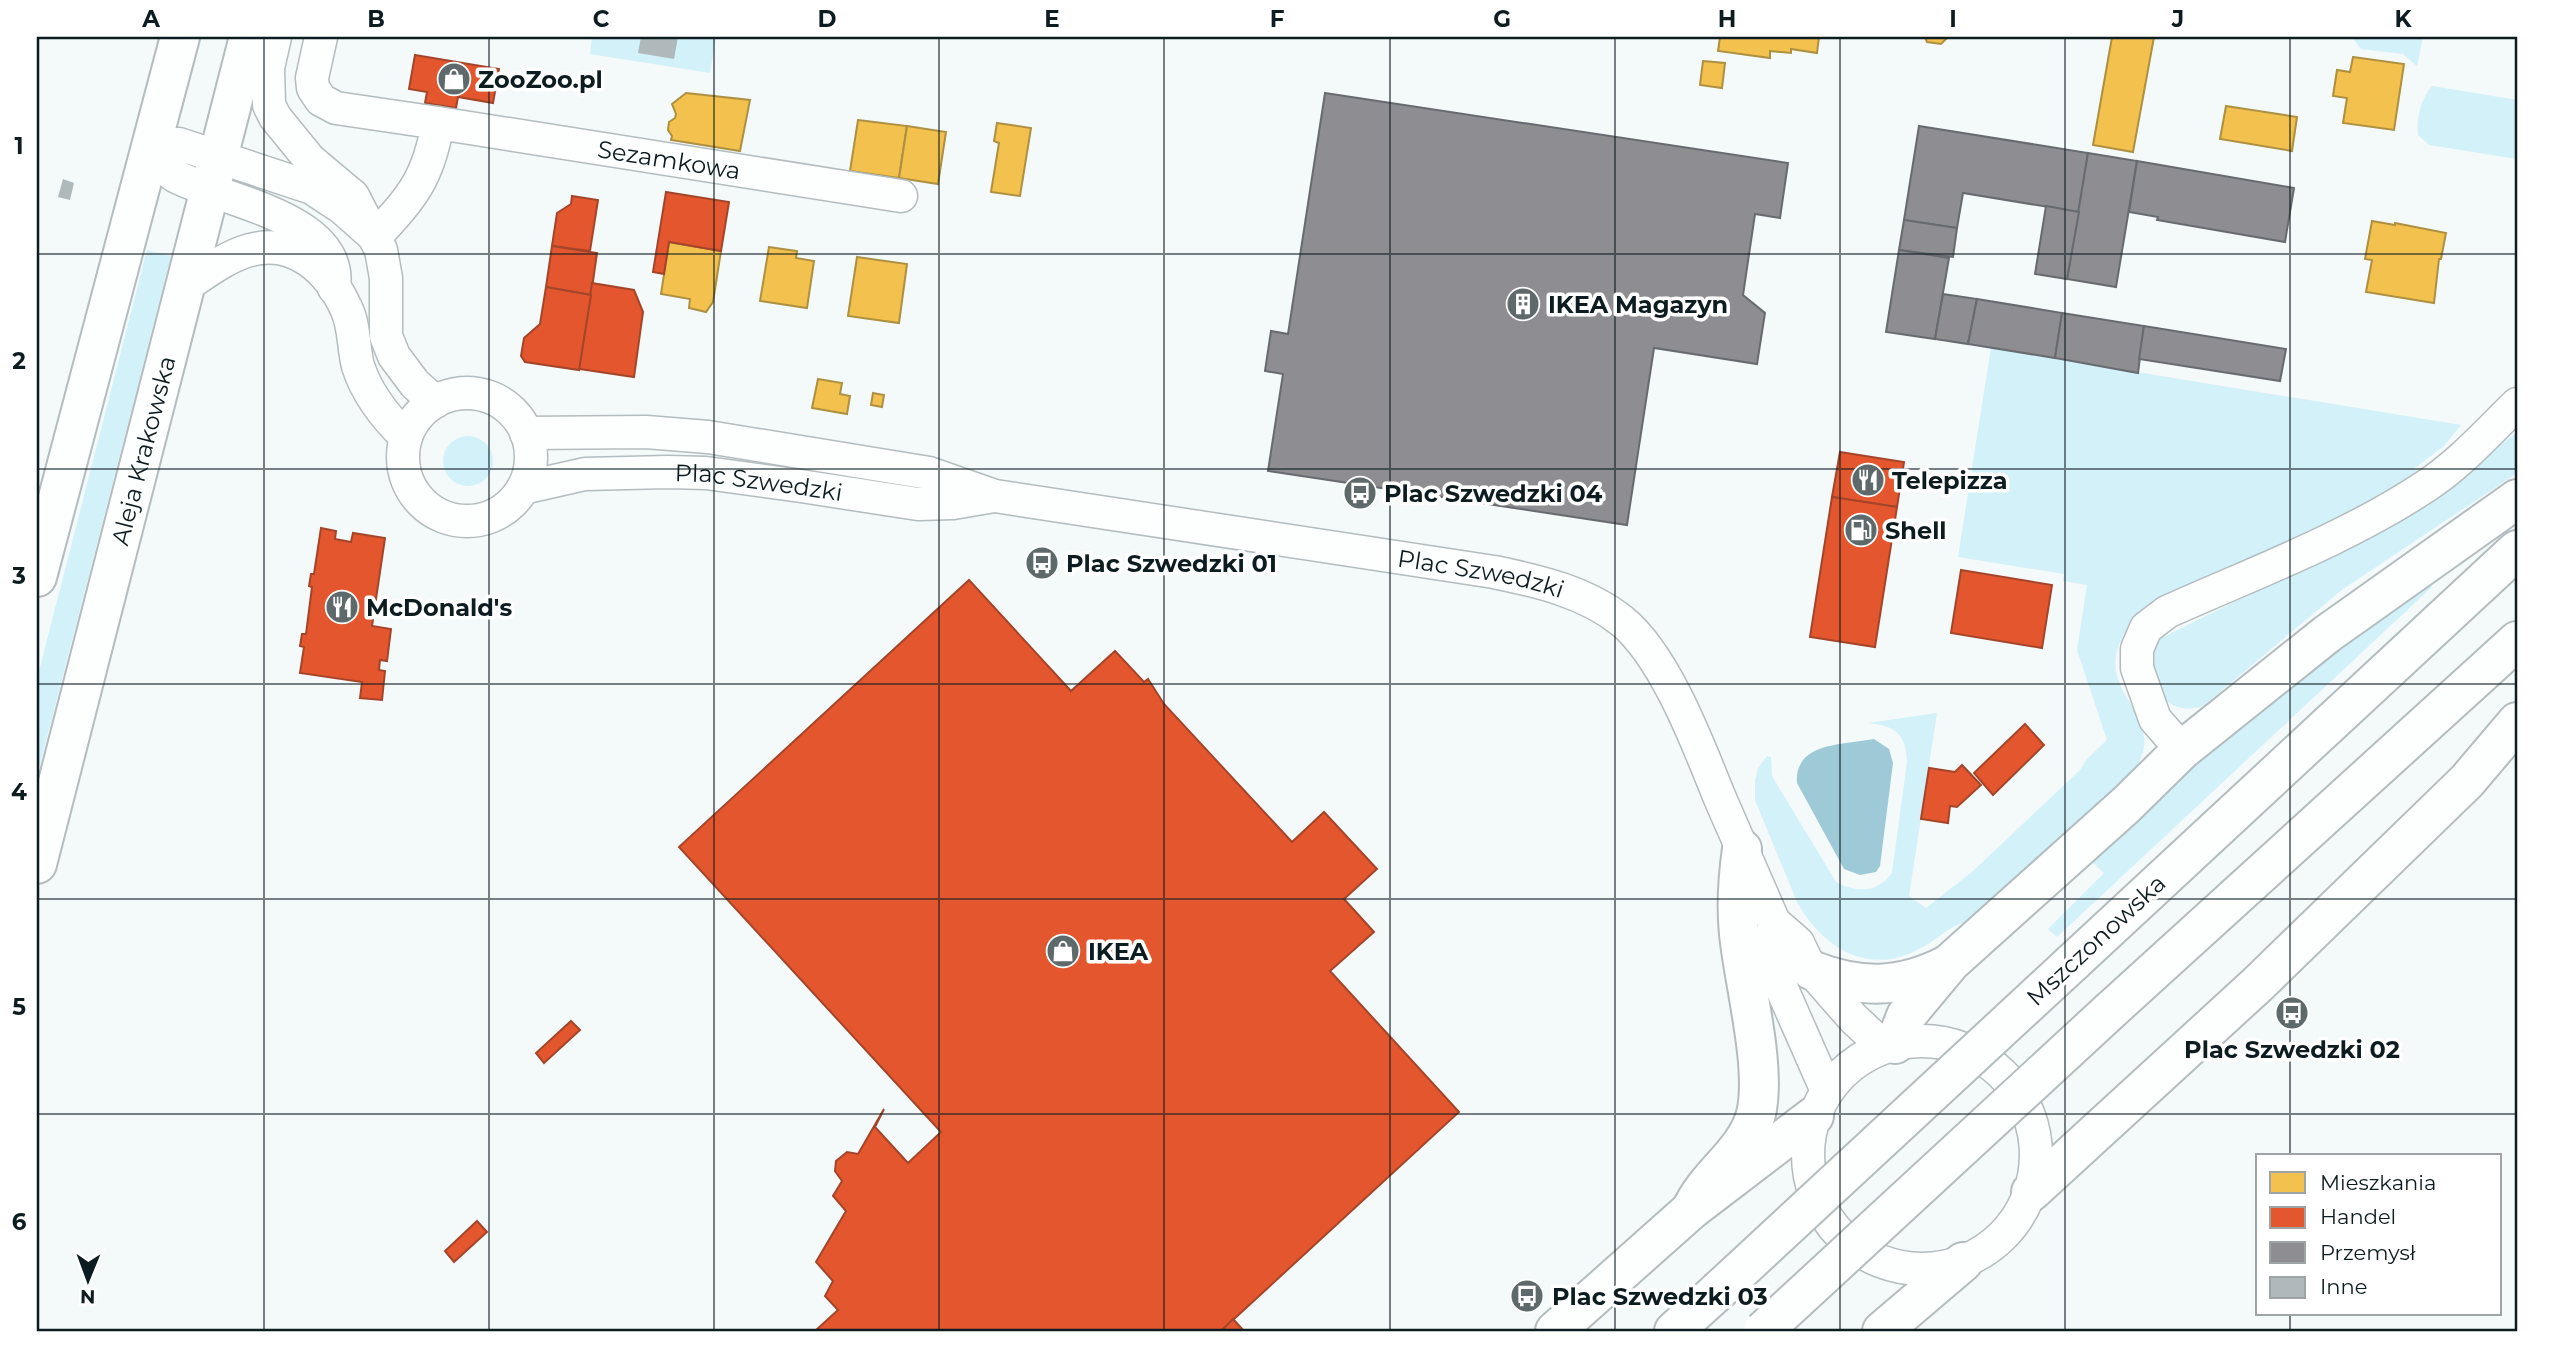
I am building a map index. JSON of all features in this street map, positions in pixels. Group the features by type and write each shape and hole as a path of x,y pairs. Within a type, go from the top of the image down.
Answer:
{"main road":[{"path":"37,577 180,37"},
{"name":"Aleja Krakowska","path":"37,864 248,37"},
{"path":"1890,1046 1906,1016 1951,962 2126,806 2182,750 2327,634 2517,499"},
{"name":"Mszczonowska","path":"1674,1331 2517,550"},
{"path":"1763,1331 2517,641"},
{"path":"2031,1192 2258,984 2467,781 2517,722"},
{"path":"1691,1210 1703,1188 1740,1146 1751,1129 1758,1099 1755,1046 1738,932 1738,880 1742,849"},
{"path":"1811,970 1843,980 1892,984 1918,978 1951,962"},
{"path":"1555,1331 1691,1210 1821,1103"},
{"path":"1882,1331 1963,1262"}],"street":[{"path":"275,37 268,68 269,105 275,117 310,160 353,196 382,250 386,336 403,370 435,402"},
{"path":"321,37 312,78 313,88 321,100 336,108 438,123 425,174 405,204 375,237"},
{"name":"Sezamkowa","path":"438,123 901,196"},
{"path":"153,147 173,175 214,173 312,188 341,207 375,237"},
{"path":"214,173 296,224 322,247 330,257 336,277 334,288"},
{"path":"184,288 229,259 249,250 290,250 311,260 346,307 358,366 366,386 390,421 406,437"},
{"path":"456,394 478,394 498,401 515,415 526,433 531,461 523,488 511,504 495,515 476,521 449,519 424,505 407,480 403,457 406,437 413,423 435,402 456,394"},
{"path":"2182,750 2155,719 2137,668 2137,649 2146,628 2168,612 2334,537 2428,485 2517,404"},
{"name":"Plac Szwedzki","path":"526,433 646,432 708,438 929,473 995,496 1494,572 1545,584 1599,606 1637,634 1652,655 1691,729 1774,922"},
{"name":"Plac Szwedzki","path":"523,488 585,474 668,472 706,473 918,504 953,503 995,496"},
{"path":"1774,922 1798,943 1811,970 1853,1018 1890,1046"},
{"path":"1774,922 1771,945 1782,989 1821,1103"},
{"path":"1930,1042 1964,1049 1979,1056 2006,1079 2026,1107 2032,1123 2036,1158 2031,1192 2005,1234 1979,1254 1963,1262 1926,1269 1889,1265 1856,1249 1842,1237 1829,1223 1812,1189 1808,1153 1821,1103 1847,1069 1865,1056 1890,1046 1930,1042"}],"shaded area":[{"path":"592,37 716,37 710,73 590,54"},
{"path":"2352,37 2423,37 2417,66 2403,54 2361,49"},
{"path":"2432,86 2517,100 2517,159 2429,145 2418,135 2418,122 2422,103"},
{"path":"147,250 171,256 37,776 37,679"},
{"path":"1991,348 2461,425 2444,446 2415,468 2416,472 2357,510 2134,619 2119,644 2115,665 2119,681 2141,724 2144,739 2142,756 2131,774 1976,919 1958,925 1927,945 1900,957 1882,960 1865,958 1848,953 1833,944 1807,918 1797,902 1755,800 1758,768 1767,756 1771,757 1772,776 1836,882 1852,888 1873,888 1892,873 1907,762 1904,744 1897,733 1885,726 1868,723 1937,713 1909,896 1926,908 1972,872 2080,770 2087,759 2107,740 2077,650 2087,585 2063,581 2064,574 1958,557"},
{"path":"2517,433 2517,473 2343,589 2204,705 2187,709 2179,707 2158,693 2152,677 2152,666 2161,638 2304,568 2472,465"},
{"path":"468,436 486,443 493,461 486,479 468,486 450,479 443,461 450,443"},
{"path":"2423,578 2432,587 2057,937 2048,929 2104,873 2090,860 2326,648"},
{"path":"1874,739 1889,749 1893,763 1880,866 1876,872 1860,875 1844,869 1797,783 1798,770 1803,760 1823,748"}],"building: Mieszkania":[{"path":"1720,37 1819,37 1817,53 1791,49 1791,53 1770,51 1770,58 1718,51"},
{"path":"1925,37 1948,37 1941,44 1927,42"},
{"path":"2112,37 2154,37 2133,152 2093,145"},
{"path":"2353,57 2404,64 2394,130 2343,123 2347,98 2333,96 2337,70 2350,72"},
{"path":"1703,61 1725,63 1722,88 1700,85"},
{"path":"686,93 750,100 740,151 671,140 669,122 676,114 672,104"},
{"path":"2226,106 2297,117 2292,151 2220,139"},
{"path":"858,120 907,126 899,178 850,171"},
{"path":"997,123 1031,128 1020,196 991,192 999,143 994,141"},
{"path":"907,126 946,132 938,184 899,178"},
{"path":"2372,221 2446,233 2439,259 2434,303 2366,292 2372,260 2365,259"},
{"path":"669,242 721,251 713,302 706,312 689,308 690,299 661,294"},
{"path":"769,247 797,251 796,258 814,261 807,308 760,301"},
{"path":"857,257 907,264 899,323 848,316"},
{"path":"818,379 842,383 840,394 850,396 847,414 812,408"},
{"path":"873,393 884,395 882,407 871,405"}],"building: Handel":[{"name":"ZooZoo.pl","path":"415,55 499,69 493,103 458,97 456,108 425,103 427,92 409,89"},
{"path":"666,192 729,202 721,251 669,242 664,274 653,272"},
{"path":"572,196 598,200 590,251 552,246 557,213 571,204"},
{"path":"552,246 597,253 591,295 546,287"},
{"path":"592,283 634,290 643,312 634,377 579,369"},
{"path":"546,287 591,295 579,370 525,362 521,356 524,338 540,324"},
{"name":"Telepizza","path":"1840,452 1904,462 1897,507 1832,497"},
{"path":"1832,497 1897,507 1875,647 1810,637"},
{"name":"McDonald's","path":"321,528 336,531 335,539 351,542 353,533 385,538 372,626 391,629 387,661 380,660 379,670 385,671 382,700 360,698 362,682 300,673 304,647 300,646 302,634 306,634 312,587 309,586 311,574 314,574"},
{"path":"1961,570 2052,585 2042,648 1951,633"},
{"name":"IKEA","path":"969,580 1071,691 1115,651 1144,682 1148,679 1164,704 1292,842 1324,812 1377,869 1344,899 1374,932 1330,971 1459,1112 1221,1331 815,1331 838,1310 825,1296 833,1281 816,1262 846,1211 833,1196 842,1181 835,1171 836,1161 847,1152 858,1154 884,1109 875,1127 908,1163 941,1132 679,847"},
{"path":"2025,724 2044,745 1993,795 1974,773"},
{"path":"1962,765 1981,785 1957,807 1950,806 1948,823 1921,819 1929,768 1955,772"},
{"path":"571,1021 580,1030 544,1063 536,1053"},
{"path":"477,1221 487,1232 454,1262 445,1251"},
{"path":"1233,1319 1244,1331 1221,1331"}],"building: Przemysł":[{"name":"IKEA Magazyn","path":"1325,93 1788,163 1780,218 1755,214 1743,295 1765,313 1757,364 1654,348 1627,525 1268,471 1283,374 1265,371 1271,331 1288,334"},
{"path":"1919,126 2088,153 2079,212 1963,193 1957,228 1904,220"},
{"path":"2088,153 2137,161 2116,287 2067,279"},
{"path":"2137,161 2294,188 2285,242 2157,220 2158,217 2129,212"},
{"path":"2046,206 2079,212 2067,279 2035,274"},
{"path":"1904,220 1957,228 1953,257 1899,250"},
{"path":"1899,250 1949,258 1935,339 1886,332"},
{"path":"1943,294 1977,299 1968,344 1935,339"},
{"path":"1977,299 2062,313 2055,358 1968,344"},
{"path":"2062,313 2144,326 2138,373 2055,358"},
{"path":"2144,326 2286,349 2280,381 2139,359"}],"building: Inne":[{"path":"641,37 678,37 674,59 638,53"},
{"path":"63,179 74,183 70,200 58,197"}],"place":[{"name":"ZooZoo.pl","path":"454,79"},
{"name":"IKEA Magazyn","path":"1523,304"},
{"name":"Telepizza","path":"1868,480"},
{"name":"Plac Szwedzki 04","path":"1360,493"},
{"name":"Shell","path":"1861,530"},
{"name":"Plac Szwedzki 01","path":"1042,563"},
{"name":"McDonald's","path":"342,607"},
{"name":"IKEA","path":"1063,951"},
{"name":"Plac Szwedzki 02","path":"2292,1013"},
{"name":"Plac Szwedzki 03","path":"1527,1296"}]}
